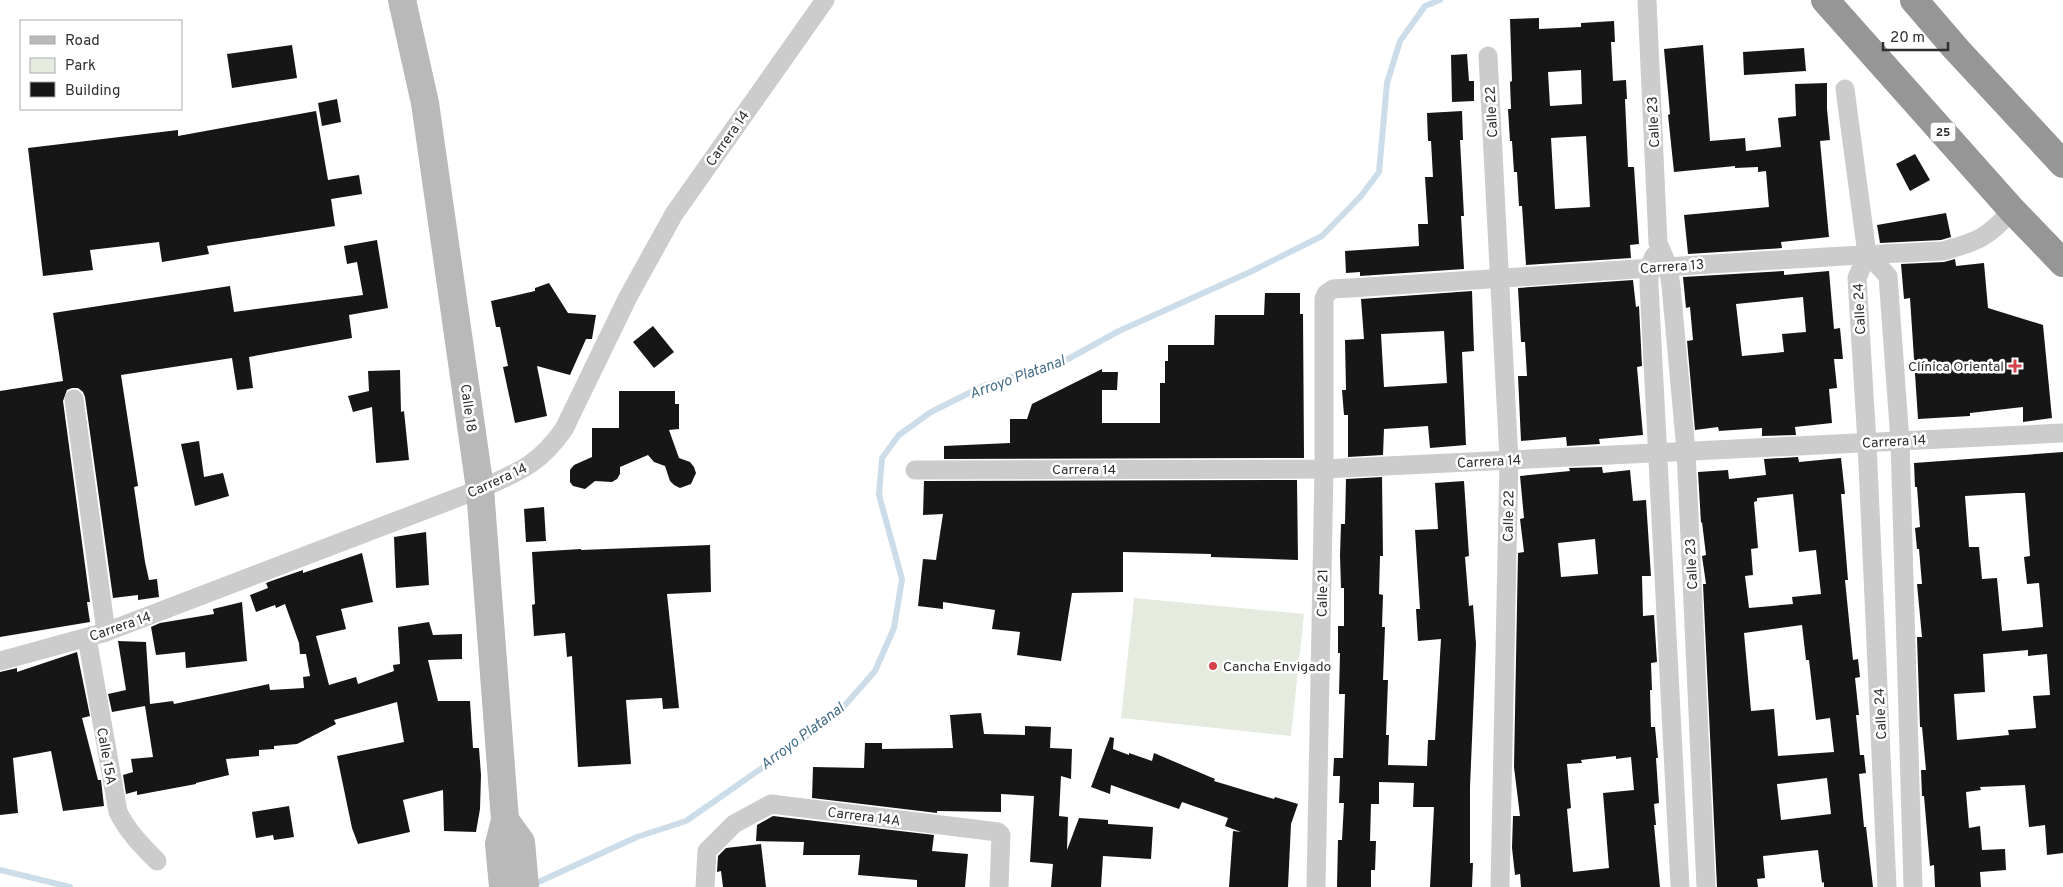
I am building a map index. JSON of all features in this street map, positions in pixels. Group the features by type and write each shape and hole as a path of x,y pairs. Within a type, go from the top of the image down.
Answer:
{"highway":[{"name":"25","path":"1825,0 2012,210 2063,263"},
{"path":"1914,0 1957,50 2063,164"}],"main road":[{"name":"Calle 18","path":"402,0 425,103 480,489 505,820 499,844 514,879"}],"street":[{"name":"Carrera 14","path":"0,660 106,632 480,489 522,471 538,460 558,438 628,297 674,214 825,0"},
{"name":"Calle 23","path":"1648,0 1658,243 1659,453 1680,887"},
{"name":"Calle 22","path":"1488,56 1509,460 1500,887"},
{"path":"1845,89 1867,254"},
{"name":"Carrera 13","path":"1324,299 1326,294 1333,289 1500,280 1658,267 1943,251 1971,244 1995,229 2012,210"},
{"name":"Calle 24","path":"1887,887 1867,443 1856,278 1867,254 1888,276 1900,441 1913,887"},
{"name":"Calle 23","path":"1658,267 1671,286 1686,451 1706,887"},
{"name":"Calle 21","path":"1316,887 1324,468 1324,299"},
{"path":"74,398 106,632"},
{"name":"Carrera 14","path":"915,470 1324,468 2063,433"},
{"name":"Calle 15A","path":"87,638 118,812 130,832 157,861"},
{"name":"Carrera 14A","path":"705,887 707,851 734,824 771,804 998,832 1001,835 999,887"}],"green space":[{"name":"Cancha Envigado","path":"1134,598 1304,614 1291,736 1121,718"}],"building":[{"path":"1539,18 1539,29 1581,27 1581,23 1614,21 1615,42 1611,42 1613,81 1626,80 1628,167 1634,167 1639,244 1630,245 1631,258 1526,265 1522,206 1519,206 1517,172 1514,172 1512,141 1510,141 1508,109 1511,109 1510,82 1512,81 1510,19","holes":["1581,70 1582,104 1550,106 1548,72","1586,136 1590,207 1555,209 1551,138"]},
{"path":"292,45 297,78 232,88 227,54"},
{"path":"1703,45 1710,141 1745,138 1746,151 1781,147 1778,118 1796,116 1795,84 1827,83 1830,140 1820,141 1829,237 1781,242 1782,248 1688,254 1684,215 1769,207 1766,171 1758,172 1758,167 1735,168 1735,166 1674,172 1664,49"},
{"path":"1804,48 1806,71 1744,75 1743,52"},
{"path":"1467,54 1469,81 1474,81 1474,101 1452,102 1451,55"},
{"path":"337,99 341,122 322,126 318,103"},
{"path":"316,111 328,180 359,175 362,194 331,199 335,226 207,246 209,254 162,262 159,242 90,250 93,270 43,276 28,148 178,130 178,136"},
{"path":"1462,111 1463,140 1460,140 1464,216 1461,216 1464,269 1360,276 1360,272 1346,273 1345,251 1419,246 1418,224 1428,224 1425,177 1433,177 1431,141 1428,141 1427,113"},
{"path":"1915,154 1930,180 1910,191 1896,164"},
{"path":"1946,213 1951,237 1941,240 1880,243 1877,225"},
{"path":"377,240 388,308 349,315 352,338 249,357 253,388 237,390 232,358 121,375 138,486 134,487 145,562 149,580 157,579 159,597 138,600 138,595 113,598 85,397 78,388 67,390 63,401 90,602 87,602 90,622 0,637 0,391 63,381 53,313 230,286 234,312 363,295 357,262 347,264 344,246"},
{"path":"1955,259 1956,266 1984,263 1988,308 2043,325 2052,418 2023,422 2023,407 1970,413 1970,416 1918,419 1910,298 1904,299 1901,264 1944,262"},
{"path":"1784,271 1784,275 1829,271 1834,329 1840,328 1843,359 1834,359 1837,388 1829,389 1832,423 1795,427 1796,435 1762,436 1762,428 1719,431 1718,427 1695,430 1687,341 1693,340 1690,307 1686,308 1683,277","holes":["1803,297 1806,332 1782,334 1784,352 1742,356 1736,304"]},
{"path":"1633,280 1636,307 1639,306 1642,366 1637,367 1643,435 1599,439 1600,444 1567,446 1566,437 1521,441 1518,376 1527,376 1525,342 1521,342 1518,288"},
{"path":"549,283 568,313 596,315 592,339 586,339 570,375 537,366 547,416 515,423 503,367 508,366 500,327 496,327 491,301 535,291 535,288"},
{"path":"1472,291 1474,351 1462,352 1466,445 1430,448 1428,426 1384,429 1383,455 1348,457 1348,415 1344,415 1342,390 1346,390 1345,340 1364,339 1361,299","holes":["1444,331 1447,383 1384,387 1381,334"]},
{"path":"1265,293 1300,293 1300,314 1303,314 1304,458 944,459 944,446 1010,443 1010,419 1027,419 1032,404 1102,369 1102,372 1118,372 1117,390 1102,390 1102,423 1160,423 1160,383 1165,383 1165,361 1168,361 1168,345 1214,345 1215,315 1264,315"},
{"path":"653,326 674,352 654,368 633,342"},
{"path":"400,370 401,412 404,411 409,460 376,463 372,407 353,412 348,396 369,391 368,371"},
{"path":"619,391 675,391 675,404 679,404 679,429 669,430 679,458 690,462 694,467 696,473 691,484 680,488 674,485 670,481 665,466 654,462 648,455 620,467 620,474 612,482 595,481 585,489 573,486 570,482 570,470 574,465 592,457 592,428 619,428"},
{"path":"199,441 204,477 223,473 229,496 195,506 181,444"},
{"path":"2063,452 2063,853 2047,855 2045,825 2029,827 2025,785 1980,787 1981,790 1966,792 1969,828 1980,826 1982,850 2005,849 2006,870 1980,872 1981,887 1935,887 1934,865 1930,866 1924,796 1922,796 1921,770 1926,770 1922,727 1920,727 1917,637 1922,637 1917,584 1922,584 1915,528 1920,527 1914,463","holes":["2025,493 2030,556 2024,557 2027,584 2039,583 2043,627 2002,631 1997,578 1982,579 1979,547 1969,547 1965,496","2028,650 2028,656 2047,654 2050,695 2033,696 2036,728 2008,730 2009,735 1957,740 1954,694 1985,692 1983,654"]},
{"path":"1798,457 1799,462 1841,458 1845,494 1841,494 1848,580 1845,580 1853,660 1858,659 1860,677 1855,678 1859,715 1856,715 1860,755 1864,755 1866,773 1859,774 1864,827 1866,827 1873,887 1824,887 1818,850 1763,856 1765,878 1757,879 1758,887 1717,887 1703,584 1706,584 1702,556 1706,555 1701,523 1698,472 1728,470 1729,479 1766,475 1764,459","holes":["1793,494 1799,552 1816,550 1821,594 1792,597 1793,604 1749,608 1745,576 1753,575 1751,549 1758,548 1754,502 1757,501 1757,498","1802,625 1806,660 1809,660 1816,720 1830,718 1834,752 1778,756 1774,709 1751,711 1744,633","1827,778 1831,814 1781,820 1777,784"]},
{"path":"1602,467 1603,473 1630,470 1633,501 1646,500 1651,576 1642,576 1643,616 1654,615 1656,646 1657,662 1651,663 1652,690 1650,690 1651,727 1655,727 1658,758 1656,758 1659,803 1654,804 1656,825 1654,825 1660,887 1521,887 1520,874 1515,875 1512,848 1513,816 1520,816 1514,767 1518,553 1524,552 1520,519 1524,518 1520,476 1570,471 1569,468","holes":["1595,539 1598,574 1561,577 1558,543","1616,756 1616,759 1631,757 1634,790 1603,793 1609,868 1573,872 1567,809 1571,808 1567,764 1582,763 1581,760"]},
{"path":"1382,477 1383,556 1380,556 1379,594 1383,595 1382,627 1385,627 1383,680 1388,680 1386,735 1389,735 1388,765 1427,766 1428,740 1435,740 1441,639 1418,641 1416,609 1420,609 1415,530 1438,529 1435,483 1464,481 1469,556 1465,557 1469,606 1473,605 1476,644 1470,787 1470,863 1473,863 1472,887 1430,887 1434,807 1413,807 1414,783 1379,782 1379,804 1371,804 1370,841 1376,841 1375,870 1371,870 1371,887 1337,887 1338,840 1342,840 1344,803 1339,803 1340,776 1333,776 1334,758 1343,758 1345,694 1339,694 1340,653 1338,653 1338,626 1344,626 1344,588 1341,588 1340,555 1341,524 1345,524 1346,479"},
{"path":"1297,480 1298,560 1211,557 1211,554 1123,552 1123,592 1072,593 1061,661 1017,655 1020,632 992,629 995,610 943,602 943,609 918,606 923,559 936,560 943,514 923,515 924,481"},
{"path":"544,507 546,541 526,542 524,509"},
{"path":"426,532 429,585 396,588 394,537"},
{"path":"710,545 711,592 667,594 679,708 663,709 662,698 626,700 631,764 578,767 572,656 567,657 565,633 534,636 532,605 535,604 532,552"},
{"path":"362,553 373,602 341,609 346,629 316,636 329,685 356,677 358,684 394,671 393,665 400,664 398,627 429,622 433,635 462,634 462,659 428,660 438,701 470,701 473,748 479,748 481,775 480,809 476,832 444,831 443,790 403,800 410,832 358,844 352,828 337,756 404,742 397,702 334,720 336,724 297,744 274,746 274,749 259,750 259,756 226,759 229,775 196,784 137,795 137,791 126,794 123,775 133,772 131,759 153,757 145,706 112,712 108,694 126,690 118,641 146,642 150,704 173,701 174,704 269,684 270,690 304,688 303,677 310,676 306,654 300,654 299,643 285,604 276,608 275,605 256,612 250,595 268,588 266,583"},
{"path":"242,602 247,661 186,668 185,652 156,655 151,627 160,623 214,614 213,609"},
{"path":"77,652 90,716 82,718 98,780 101,780 104,806 63,811 51,751 13,758 18,813 0,815 0,672 17,668 17,672"},
{"path":"981,713 984,734 1025,735 1025,726 1051,727 1050,748 1072,749 1071,779 1061,776 1059,816 1068,817 1067,850 1079,818 1108,820 1108,824 1153,827 1151,859 1103,856 1101,887 1051,887 1053,864 1030,862 1034,796 1001,794 1001,812 937,811 937,813 812,798 813,767 864,768 865,743 882,743 882,749 953,748 950,715"},
{"path":"1110,737 1114,738 1113,749 1129,755 1129,753 1152,761 1154,753 1215,779 1214,781 1274,799 1275,797 1298,804 1291,824 1288,887 1229,887 1233,831 1241,832 1225,826 1228,818 1182,802 1179,809 1111,785 1110,794 1091,787"},
{"path":"289,806 294,837 274,840 273,835 256,838 252,812"},
{"path":"773,816 934,835 932,851 968,854 965,887 917,887 917,880 858,875 860,855 803,855 804,842 756,841 757,825"},
{"path":"761,844 766,887 723,887 721,871 717,872 718,856 726,848"}],"waterway":[{"name":"Arroyo Platanal","path":"532,885 637,837 686,821 839,712 875,671 894,628 902,579 879,495 882,458 899,435 931,412 983,386 1068,359 1119,331 1250,272 1322,236 1361,196 1379,172 1387,83 1400,41 1425,6 1440,0"},
{"name":"Arroyo Platanal","path":"0,870 70,887"}],"place":[{"name":"Clínica Oriental","path":"2015,366"},
{"name":"Cancha Envigado","path":"1213,666"}]}
